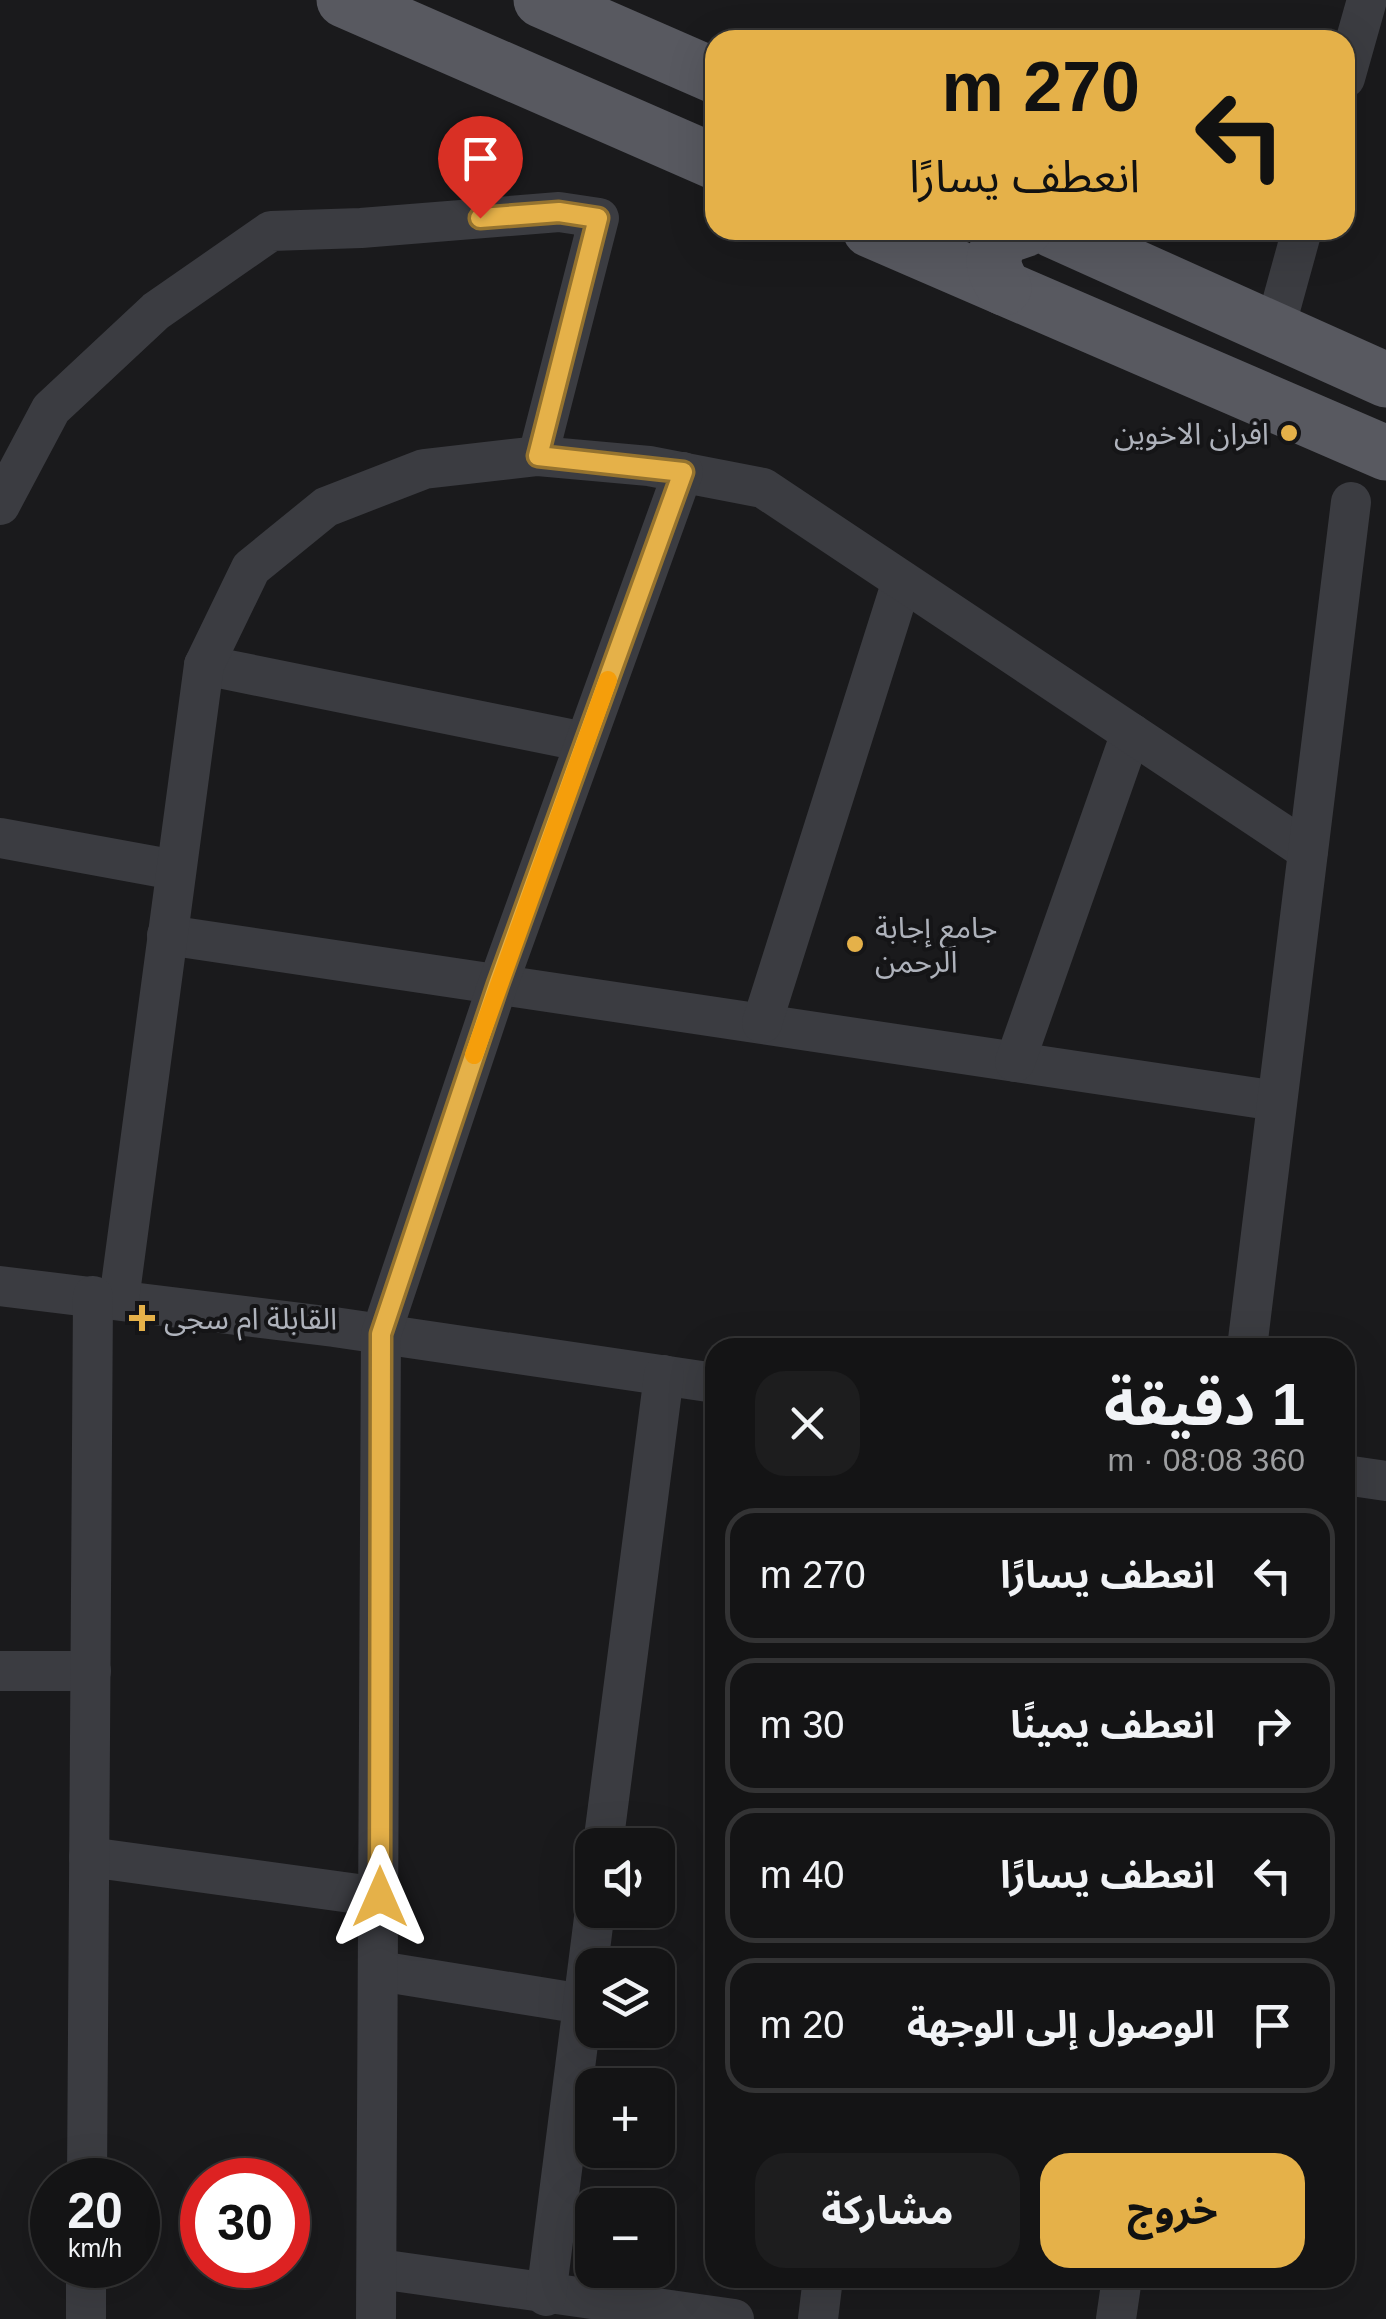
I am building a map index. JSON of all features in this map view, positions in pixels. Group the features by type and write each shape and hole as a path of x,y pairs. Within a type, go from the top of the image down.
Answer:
{"main road":[{"path":"344,0 705,158"},
{"path":"549,2 705,72"},
{"path":"893,240 1386,453"},
{"path":"1001,240 992,255 992,266 1004,288"},
{"path":"1075,240 1386,380"}],"street":[{"path":"1355,43 1367,0"},
{"path":"0,506 51,408 156,311 271,231 559,212 598,218 538,456"},
{"path":"1274,328 1299,240"},
{"path":"87,2158 91,1671 106,1298 166,934 204,665 251,568 326,507 424,469 538,456 683,472 764,488 1308,851"},
{"path":"376,2319 381,1334 498,984 683,472"},
{"path":"1248,1338 1350,502"},
{"path":"762,1024 902,581"},
{"path":"204,665 585,742"},
{"path":"1015,1062 1130,733"},
{"path":"0,838 175,870"},
{"path":"166,934 1277,1100"},
{"path":"0,1286 381,1334 705,1381"},
{"path":"605,1828 664,1375"},
{"path":"1355,1476 1386,1481"},
{"path":"0,1671 91,1671"},
{"path":"89,1857 380,1897"},
{"path":"380,1971 575,2003"},
{"path":"546,2296 577,2048"},
{"path":"379,2269 546,2296 734,2319"},
{"path":"86,2288 86,2319"},
{"path":"818,2319 822,2288"},
{"path":"1116,2319 1121,2288"}],"slow traffic":[{"path":"474,1055 608,680"}],"place":[{"name":"افران الاخوين","path":"1289,433"},
{"name":"جامع إجابة الرحمن","path":"855,944"},
{"name":"القابلة ام سجى","path":"142,1318"}],"route":[{"path":"380,1897 381,1334 498,984 683,472 538,456 598,218 559,212 480,218"}]}
